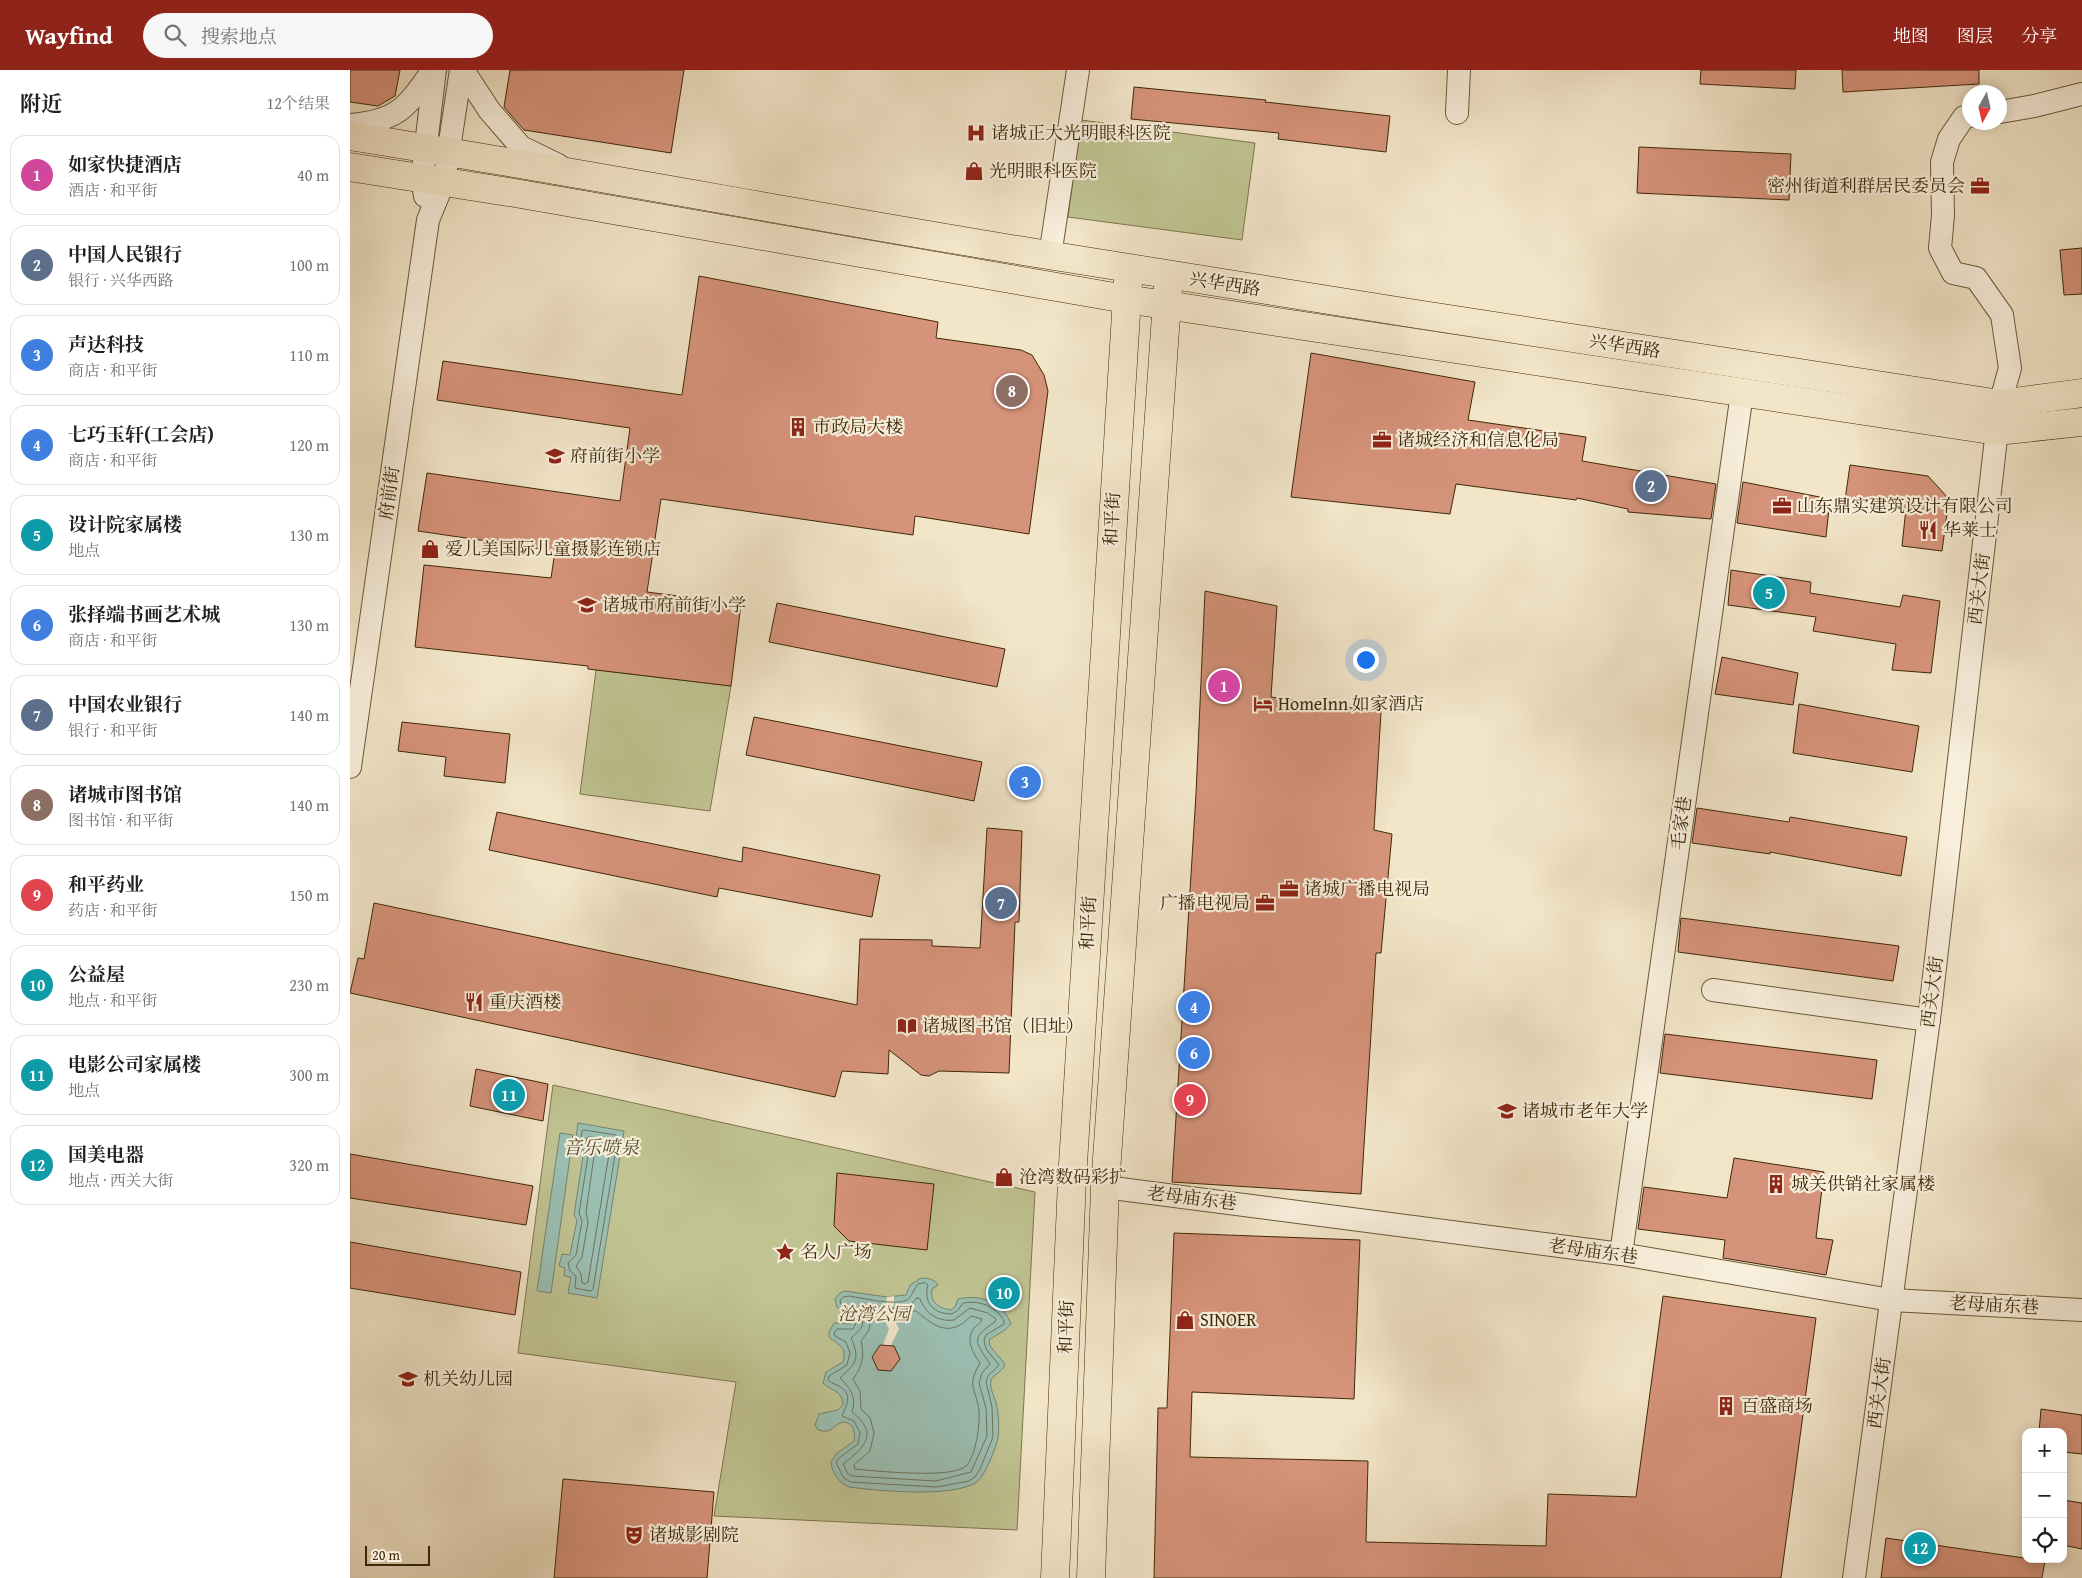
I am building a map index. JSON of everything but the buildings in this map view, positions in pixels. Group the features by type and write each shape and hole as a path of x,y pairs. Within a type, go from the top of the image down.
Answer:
{"main road":[{"name":"兴华西路","path":"350,136 1169,276 2000,404 2082,393"},
{"path":"350,167 1126,299 1997,431 2082,422"},
{"name":"和平街","path":"1055,1578 1072,1180 1126,299 1130,268"},
{"name":"和平街","path":"1090,1578 1105,1187 1165,305 1169,276"}],"street":[{"path":"350,125 371,124 389,117 409,103 434,70"},
{"name":"府前街","path":"350,767 437,150 434,70"},
{"path":"462,70 489,110 521,147 577,175"},
{"name":"府前街","path":"437,150 462,70"},
{"path":"1050,256 1078,70"},
{"path":"1457,113 1459,70"},
{"path":"2007,111 2082,94"},
{"name":"西关大街","path":"1854,1578 1929,1020 2000,404 2010,368 2002,315 1976,278 1953,273 1940,248 1943,215 1942,162 1949,139 1962,120"},
{"name":"毛家巷","path":"1621,1254 1742,393"},
{"path":"1713,990 1929,1020"},
{"name":"老母庙东巷","path":"1105,1187 1621,1254 1891,1300 2082,1310"}],"green space":[{"path":"1081,120 1255,143 1242,240 1068,217"},
{"path":"596,670 731,686 710,811 580,794"},
{"name":"沧湾公园","path":"553,1085 1035,1192 1017,1530 714,1516 736,1382 518,1353"}],"water":[{"name":"音乐喷泉","path":"578,1123 624,1131 597,1298 568,1293 571,1277 564,1276 565,1268 559,1266 562,1254 570,1255 577,1220 574,1215 583,1156 574,1153"},
{"path":"560,1133 573,1135 551,1293 537,1291"},
{"path":"921,1278 933,1280 937,1283 938,1285 932,1289 932,1298 939,1306 951,1310 955,1307 958,1299 966,1298 990,1301 1002,1310 1011,1324 989,1340 990,1346 1005,1364 991,1381 999,1426 995,1448 987,1468 980,1479 966,1487 934,1492 915,1492 849,1487 836,1477 831,1462 836,1454 854,1441 852,1427 844,1422 829,1431 824,1431 818,1430 815,1425 819,1414 838,1410 843,1404 841,1396 823,1383 826,1372 843,1362 844,1357 843,1349 829,1337 829,1332 834,1323 851,1324 851,1318 837,1307 835,1299 840,1293 845,1291 887,1297 906,1295 910,1285"}],"pier":[{"path":"894,1296 894,1305 890,1311 899,1329 891,1345 894,1346 900,1359 891,1371 878,1370 872,1357 880,1345 883,1345 889,1329 882,1315 883,1306 886,1303 887,1297"}],"place":[{"name":"诸城正大光明眼科医院","path":"976,133"},
{"name":"光明眼科医院","path":"974,171"},
{"name":"密州街道利群居民委员会","path":"1980,186"},
{"name":"诸城市图书馆","path":"1012,391"},
{"name":"市政局大楼","path":"798,427"},
{"name":"诸城经济和信息化局","path":"1382,440"},
{"name":"府前街小学","path":"555,456"},
{"name":"中国人民银行","path":"1651,486"},
{"name":"山东鼎实建筑设计有限公司","path":"1782,506"},
{"name":"华莱士","path":"1928,530"},
{"name":"爱儿美国际儿童摄影连锁店","path":"430,549"},
{"name":"设计院家属楼","path":"1769,593"},
{"name":"诸城市府前街小学","path":"587,605"},
{"name":"如家快捷酒店","path":"1224,686"},
{"name":"HomeInn 如家酒店","path":"1263,704"},
{"name":"声达科技","path":"1025,782"},
{"name":"诸城广播电视局","path":"1289,889"},
{"name":"中国农业银行","path":"1001,903"},
{"name":"广播电视局","path":"1265,903"},
{"name":"重庆酒楼","path":"474,1002"},
{"name":"七巧玉轩(工会店)","path":"1194,1007"},
{"name":"诸城图书馆（旧址）","path":"907,1026"},
{"name":"张择端书画艺术城","path":"1194,1053"},
{"name":"电影公司家属楼","path":"509,1095"},
{"name":"和平药业","path":"1190,1100"},
{"name":"诸城市老年大学","path":"1507,1111"},
{"name":"沧湾数码彩扩","path":"1004,1177"},
{"name":"城关供销社家属楼","path":"1776,1184"},
{"name":"名人广场","path":"785,1252"},
{"name":"公益屋","path":"1004,1293"},
{"name":"SINOER","path":"1185,1320"},
{"name":"机关幼儿园","path":"408,1379"},
{"name":"百盛商场","path":"1726,1406"},
{"name":"诸城影剧院","path":"634,1535"},
{"name":"国美电器","path":"1920,1548"}]}
